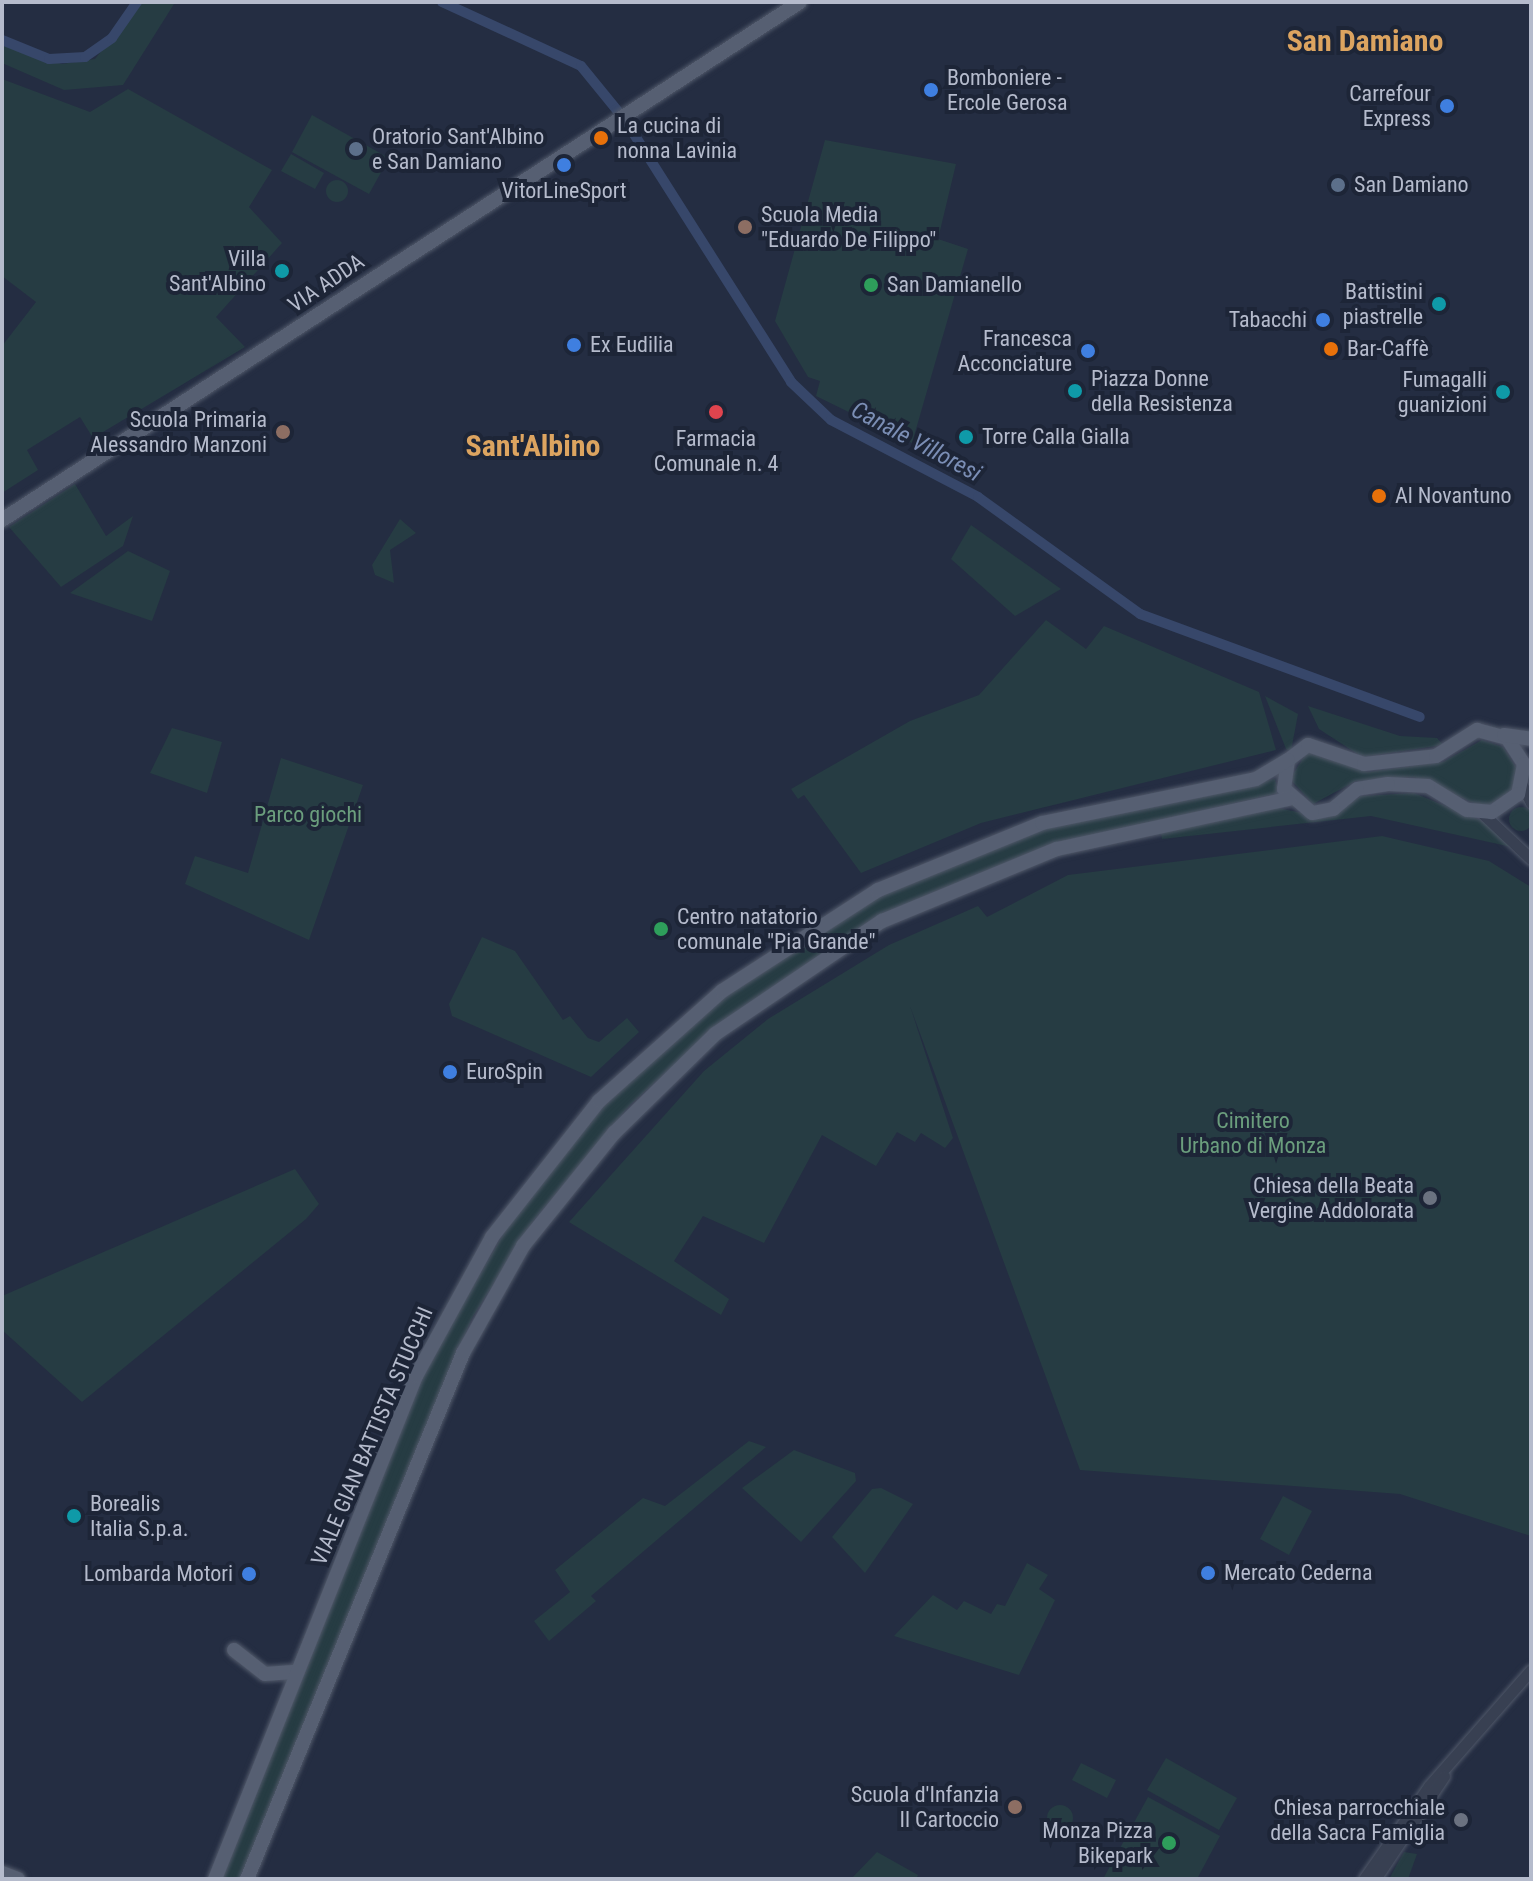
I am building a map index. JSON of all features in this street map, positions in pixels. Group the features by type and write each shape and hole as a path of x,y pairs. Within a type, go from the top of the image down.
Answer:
{"main road":[{"name":"VIA ADDA","path":"2,520 607,123 800,2"},
{"name":"VIALE GIAN BATTISTA STUCCHI","path":"215,1879 296,1672 448,1312 539,1172 646,1053 823,921 925,868 1042,823 1256,779 1317,744 1364,764 1433,757 1472,731 1503,735"},
{"path":"1503,735 1531,739"},
{"path":"250,1879 443,1393 480,1320 554,1202 662,1083 715,1034 828,951 941,893 1092,839 1289,799 1321,813 1358,789 1428,786 1482,814 1507,806 1525,780 1520,754 1503,735"},
{"path":"1288,760 1282,781 1289,799"},
{"path":"234,1650 265,1674 296,1672"},
{"path":"204,1879 234,1831"},
{"path":"2,1873 18,1879"}],"street":[{"path":"1525,780 1531,803"},
{"path":"1482,814 1508,830 1531,859"},
{"path":"1364,1879 1452,1761 1531,1670"},
{"path":"1375,1879 1452,1761"}],"green space":[{"path":"140,2 174,4 123,85 64,90 2,63 2,45 62,64 95,59"},
{"path":"2,79 90,112 128,89 272,170 249,207 282,243 216,317 245,347 93,438 80,417 27,450 38,470 2,493 2,346 36,302 2,276"},
{"path":"312,115 389,158 369,194 292,152"},
{"name":"San Damianello","path":"825,140 956,164 938,239 968,249 912,443 816,396 820,381 808,377 775,321"},
{"path":"291,154 324,173 315,189 281,171"},
{"path":"337,180 348,191 337,202 326,191"},
{"path":"75,484 106,536 133,516 123,546 61,587 9,527"},
{"path":"400,519 416,533 390,550 394,583 375,575 372,565"},
{"path":"971,525 1061,589 1015,616 951,559"},
{"path":"128,551 170,571 152,621 70,593"},
{"path":"1046,620 1086,649 1104,626 1259,692 1276,750 981,823 861,873 804,795 798,799 791,789 910,721 979,695"},
{"path":"1265,696 1298,714 1291,751 1286,749"},
{"path":"1308,706 1400,736 1437,738 1443,745 1362,757 1319,729"},
{"path":"172,728 222,742 207,793 150,773"},
{"path":"1482,740 1503,747 1517,769 1515,786 1490,810 1414,777 1356,781 1313,804 1290,779 1307,752 1368,772 1443,762"},
{"name":"Parco giochi","path":"281,758 363,785 309,940 185,884 195,856 248,873"},
{"path":"1275,779 1279,793 1057,844 870,923 716,1027 629,1106 534,1220 472,1318 240,1879 221,1879 427,1365 518,1209 614,1094 748,977 864,904 949,864 1051,827"},
{"path":"1414,793 1499,828 1516,848 1371,816 1162,839 1161,833 1269,806 1326,818 1361,796"},
{"path":"1521,807 1530,810 1533,819 1530,828 1521,831 1512,828 1509,819 1512,810"},
{"name":"Cimitero Urbano di Monza","path":"1382,836 1489,861 1531,887 1531,1536 1400,1494 1080,1470 910,1006 953,1138 945,1148 921,1133 915,1142 897,1132 876,1166 822,1135 764,1243 703,1216 674,1261 729,1299 721,1315 569,1222 704,1071 768,1019 889,945 978,906 987,917 1068,875"},
{"path":"482,937 515,951 563,1020 570,1016 588,1038 599,1042 627,1018 639,1032 591,1077 452,1016 449,1004"},
{"path":"295,1169 319,1204 306,1219 82,1402 2,1330 2,1296"},
{"path":"749,1441 766,1447 591,1596 596,1601 549,1641 534,1621 570,1592 555,1570 643,1498 665,1506"},
{"path":"794,1450 855,1473 856,1481 801,1542 742,1488"},
{"path":"881,1488 913,1504 865,1573 832,1537 872,1489"},
{"path":"1283,1496 1312,1511 1289,1555 1260,1539"},
{"path":"1027,1563 1048,1575 1039,1589 1055,1600 1019,1675 894,1636 933,1595 957,1610 964,1601 991,1614 997,1604 1005,1606"},
{"path":"1166,1758 1237,1798 1219,1830 1147,1790"},
{"path":"1081,1763 1116,1780 1107,1798 1072,1780"},
{"name":"Monza Pizza Bikepark","path":"1148,1797 1220,1836 1197,1879 1103,1879"},
{"path":"1060,1805 1069,1809 1073,1818 1069,1827 1060,1831 1051,1827 1047,1818 1051,1809"},
{"path":"877,1852 918,1875 916,1879 851,1879"},
{"path":"1404,1852 1417,1854 1408,1879 1389,1879"}],"waterway":[{"name":"Canale Villoresi","path":"2,40 49,59 85,57 112,38 137,2"},
{"name":"Canale Villoresi","path":"442,2 581,66 625,120 791,382 831,420 978,497 1140,614 1420,717"}],"place":[{"name":"Bomboniere - Ercole Gerosa","path":"931,90"},
{"name":"Carrefour Express","path":"1447,106"},
{"name":"La cucina di nonna Lavinia","path":"601,138"},
{"name":"Oratorio Sant'Albino e San Damiano","path":"356,149"},
{"name":"VitorLineSport","path":"564,165"},
{"name":"San Damiano","path":"1338,185"},
{"name":"Scuola Media \"Eduardo De Filippo\"","path":"745,227"},
{"name":"Villa Sant'Albino","path":"282,271"},
{"name":"San Damianello","path":"871,285"},
{"name":"Battistini piastrelle","path":"1439,304"},
{"name":"Tabacchi","path":"1323,320"},
{"name":"Ex Eudilia","path":"574,345"},
{"name":"Bar-Caffè","path":"1331,349"},
{"name":"Francesca Acconciature","path":"1088,351"},
{"name":"Piazza Donne della Resistenza","path":"1075,391"},
{"name":"Fumagalli guanizioni","path":"1503,392"},
{"name":"Farmacia Comunale n. 4","path":"716,412"},
{"name":"Scuola Primaria Alessandro Manzoni","path":"283,432"},
{"name":"Torre Calla Gialla","path":"966,437"},
{"name":"Al Novantuno","path":"1379,496"},
{"name":"Centro natatorio comunale \"Pia Grande\"","path":"661,929"},
{"name":"EuroSpin","path":"450,1072"},
{"name":"Chiesa della Beata Vergine Addolorata","path":"1430,1198"},
{"name":"Borealis Italia S.p.a.","path":"74,1516"},
{"name":"Mercato Cederna","path":"1208,1573"},
{"name":"Lombarda Motori","path":"249,1574"},
{"name":"Scuola d'Infanzia Il Cartoccio","path":"1015,1807"},
{"name":"Chiesa parrocchiale della Sacra Famiglia","path":"1461,1820"},
{"name":"Monza Pizza Bikepark","path":"1169,1843"}],"district":[{"name":"San Damiano","path":"1365,41"},
{"name":"Sant'Albino","path":"533,446"}]}
